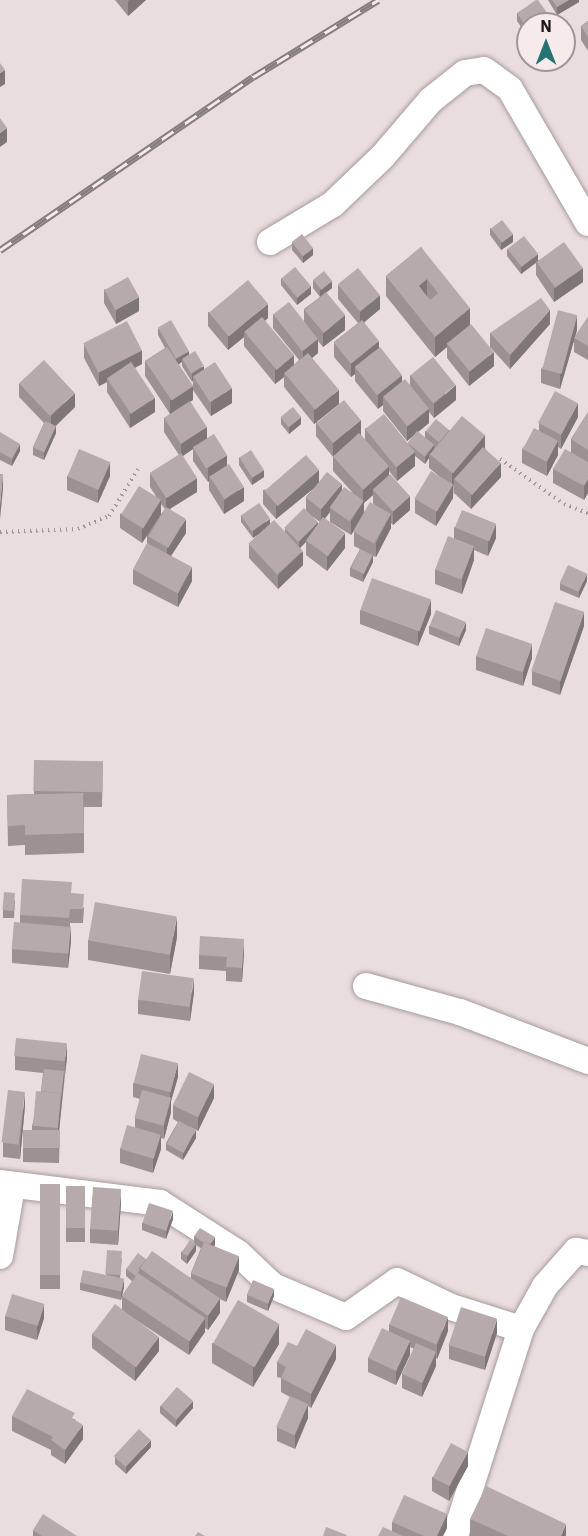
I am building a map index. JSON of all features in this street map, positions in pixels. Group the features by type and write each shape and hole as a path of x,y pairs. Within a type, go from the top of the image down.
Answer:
{"street":[{"path":"270,242 333,204 383,156 431,100 465,73 484,70 510,89 588,223"},
{"path":"366,986 460,1012 588,1061"},
{"path":"0,1256 6,1185 80,1191 160,1203 238,1253 273,1286 346,1317 397,1281 452,1307 521,1329"},
{"path":"456,1536 521,1329 545,1286 576,1251 588,1253"}],"path":[{"path":"500,459 564,504 588,513"},
{"path":"0,531 78,529 109,516 138,469"}],"building":[{"path":"538,0 546,12 518,12"},
{"path":"552,0 569,0 557,7"},
{"path":"588,21 588,37 581,26"},
{"path":"0,63 5,70 0,73"},
{"path":"0,118 7,128 0,133"},
{"path":"502,220 513,234 502,243 491,229"},
{"path":"302,234 313,248 303,256 292,242"},
{"path":"524,236 538,254 522,267 507,249"},
{"path":"564,242 583,268 555,288 536,262"},
{"path":"421,247 470,308 435,337 386,276","holes":["427,279 438,293 430,300 419,286"]},
{"path":"295,267 311,286 297,298 281,279"},
{"path":"358,268 380,295 360,312 338,284"},
{"path":"324,271 332,281 321,290 313,280"},
{"path":"128,277 139,297 116,310 104,290"},
{"path":"248,280 268,304 229,337 209,313"},
{"path":"326,292 345,315 324,333 305,310"},
{"path":"541,298 550,310 510,355 490,333"},
{"path":"289,302 318,339 302,351 273,314"},
{"path":"558,310 577,315 562,374 542,369"},
{"path":"262,317 294,355 277,370 244,332"},
{"path":"588,317 588,346 574,338"},
{"path":"171,320 189,351 176,359 158,328"},
{"path":"362,320 379,341 351,364 334,343"},
{"path":"127,321 142,350 98,373 83,343"},
{"path":"471,324 494,352 470,371 447,344"},
{"path":"167,347 193,386 172,401 145,362"},
{"path":"380,347 402,375 377,395 355,367"},
{"path":"195,351 204,366 191,373 182,359"},
{"path":"308,353 339,390 315,410 284,373"},
{"path":"433,357 456,385 433,403 410,375"},
{"path":"44,360 75,393 50,416 19,383"},
{"path":"131,362 155,398 131,414 107,378"},
{"path":"215,362 232,388 210,402 193,376"},
{"path":"405,379 429,409 407,426 383,397"},
{"path":"555,391 578,403 561,435 538,423"},
{"path":"344,400 361,420 333,443 316,423"},
{"path":"190,401 207,427 181,444 164,418"},
{"path":"293,407 301,417 289,427 281,417"},
{"path":"588,412 588,450 571,439"},
{"path":"384,414 415,452 396,467 365,429"},
{"path":"462,416 485,435 453,474 430,454"},
{"path":"436,419 449,430 439,442 426,431"},
{"path":"45,421 56,426 44,452 33,447"},
{"path":"534,428 558,441 547,462 523,449"},
{"path":"417,431 434,445 425,457 408,443"},
{"path":"0,432 20,444 12,459 0,452"},
{"path":"359,433 389,466 363,490 333,456"},
{"path":"214,434 227,455 206,468 193,447"},
{"path":"483,447 501,463 472,495 454,479"},
{"path":"79,449 110,462 99,490 67,477"},
{"path":"565,449 588,462 588,479 584,486 553,469"},
{"path":"251,450 264,470 252,478 239,458"},
{"path":"181,453 197,478 166,498 150,473"},
{"path":"306,455 319,470 278,506 264,491"},
{"path":"229,464 244,487 224,499 210,477"},
{"path":"431,471 453,484 437,512 415,498"},
{"path":"327,472 342,484 321,510 306,498"},
{"path":"0,474 3,474 0,504"},
{"path":"390,474 410,496 393,512 373,489"},
{"path":"139,486 161,500 143,529 121,515"},
{"path":"344,487 364,501 349,521 330,507"},
{"path":"370,502 391,514 374,543 353,531"},
{"path":"259,503 270,519 252,531 241,516"},
{"path":"166,507 186,519 168,548 148,536"},
{"path":"304,508 318,522 298,542 284,528"},
{"path":"462,510 496,524 489,541 455,528"},
{"path":"323,517 345,533 328,556 306,540"},
{"path":"274,520 303,551 277,575 248,544"},
{"path":"448,536 474,546 461,580 435,570"},
{"path":"147,543 192,567 178,593 133,569"},
{"path":"360,549 373,555 364,574 351,568"},
{"path":"568,565 587,574 579,592 560,583"},
{"path":"372,578 431,600 420,631 360,610"},
{"path":"555,602 584,612 561,681 531,671"},
{"path":"436,610 466,622 459,638 430,626"},
{"path":"486,628 532,644 523,672 476,656"},
{"path":"34,760 103,761 102,792 33,791"},
{"path":"83,793 84,833 25,835 25,825 8,826 7,795"},
{"path":"22,879 72,882 71,893 84,894 83,909 70,909 69,918 20,915"},
{"path":"4,892 15,893 13,911 2,910"},
{"path":"95,902 177,916 170,955 88,940"},
{"path":"14,922 71,927 68,954 12,949"},
{"path":"200,936 244,939 242,968 226,967 227,957 199,955"},
{"path":"142,971 193,978 189,1007 138,1000"},
{"path":"16,1038 67,1043 65,1061 14,1056"},
{"path":"141,1054 178,1063 171,1092 134,1083"},
{"path":"44,1069 64,1071 61,1098 61,1093 41,1091"},
{"path":"189,1072 214,1084 198,1118 173,1105"},
{"path":"8,1090 25,1092 18,1145 2,1143"},
{"path":"142,1090 171,1098 163,1126 134,1118"},
{"path":"36,1091 61,1093 58,1128 33,1126"},
{"path":"179,1121 196,1130 184,1153 167,1144"},
{"path":"127,1125 161,1135 154,1159 120,1149"},
{"path":"23,1130 60,1130 60,1148 23,1148"},
{"path":"40,1184 60,1184 60,1275 40,1275"},
{"path":"66,1186 85,1186 85,1228 66,1228"},
{"path":"93,1187 121,1189 118,1231 90,1229"},
{"path":"149,1203 173,1211 166,1231 143,1223"},
{"path":"200,1228 215,1237 210,1244 194,1236"},
{"path":"190,1240 196,1244 187,1256 182,1252"},
{"path":"204,1242 239,1256 226,1288 191,1274"},
{"path":"107,1250 122,1251 120,1275 105,1274"},
{"path":"152,1251 220,1299 208,1316 140,1268"},
{"path":"138,1253 146,1259 136,1276 126,1269"},
{"path":"83,1270 124,1279 121,1291 80,1283"},
{"path":"138,1273 205,1318 189,1342 122,1296"},
{"path":"253,1280 274,1289 268,1304 247,1295"},
{"path":"12,1294 45,1304 38,1326 5,1316"},
{"path":"401,1297 448,1317 436,1345 389,1325"},
{"path":"238,1300 280,1324 255,1367 213,1343"},
{"path":"115,1304 159,1337 136,1367 92,1334"},
{"path":"461,1307 497,1319 485,1357 449,1345"},
{"path":"382,1328 410,1341 396,1371 368,1358"},
{"path":"306,1329 336,1345 311,1394 281,1378 286,1367 277,1362 288,1342 297,1346"},
{"path":"416,1343 436,1352 422,1383 402,1374"},
{"path":"177,1387 193,1401 176,1420 161,1406"},
{"path":"27,1389 75,1413 72,1418 83,1425 65,1450 51,1440 53,1437 12,1416"},
{"path":"290,1396 308,1404 294,1435 276,1427"},
{"path":"139,1429 151,1440 125,1467 114,1456"},
{"path":"451,1443 468,1452 449,1486 433,1477"},
{"path":"486,1486 566,1524 561,1536 508,1536 470,1519"},
{"path":"404,1495 447,1514 437,1536 424,1536 392,1522"},
{"path":"43,1514 77,1536 42,1536 33,1530"},
{"path":"326,1527 347,1535 323,1536"},
{"path":"383,1527 403,1536 378,1536"}],"railway":[{"path":"0,250 253,77 378,0"}]}
